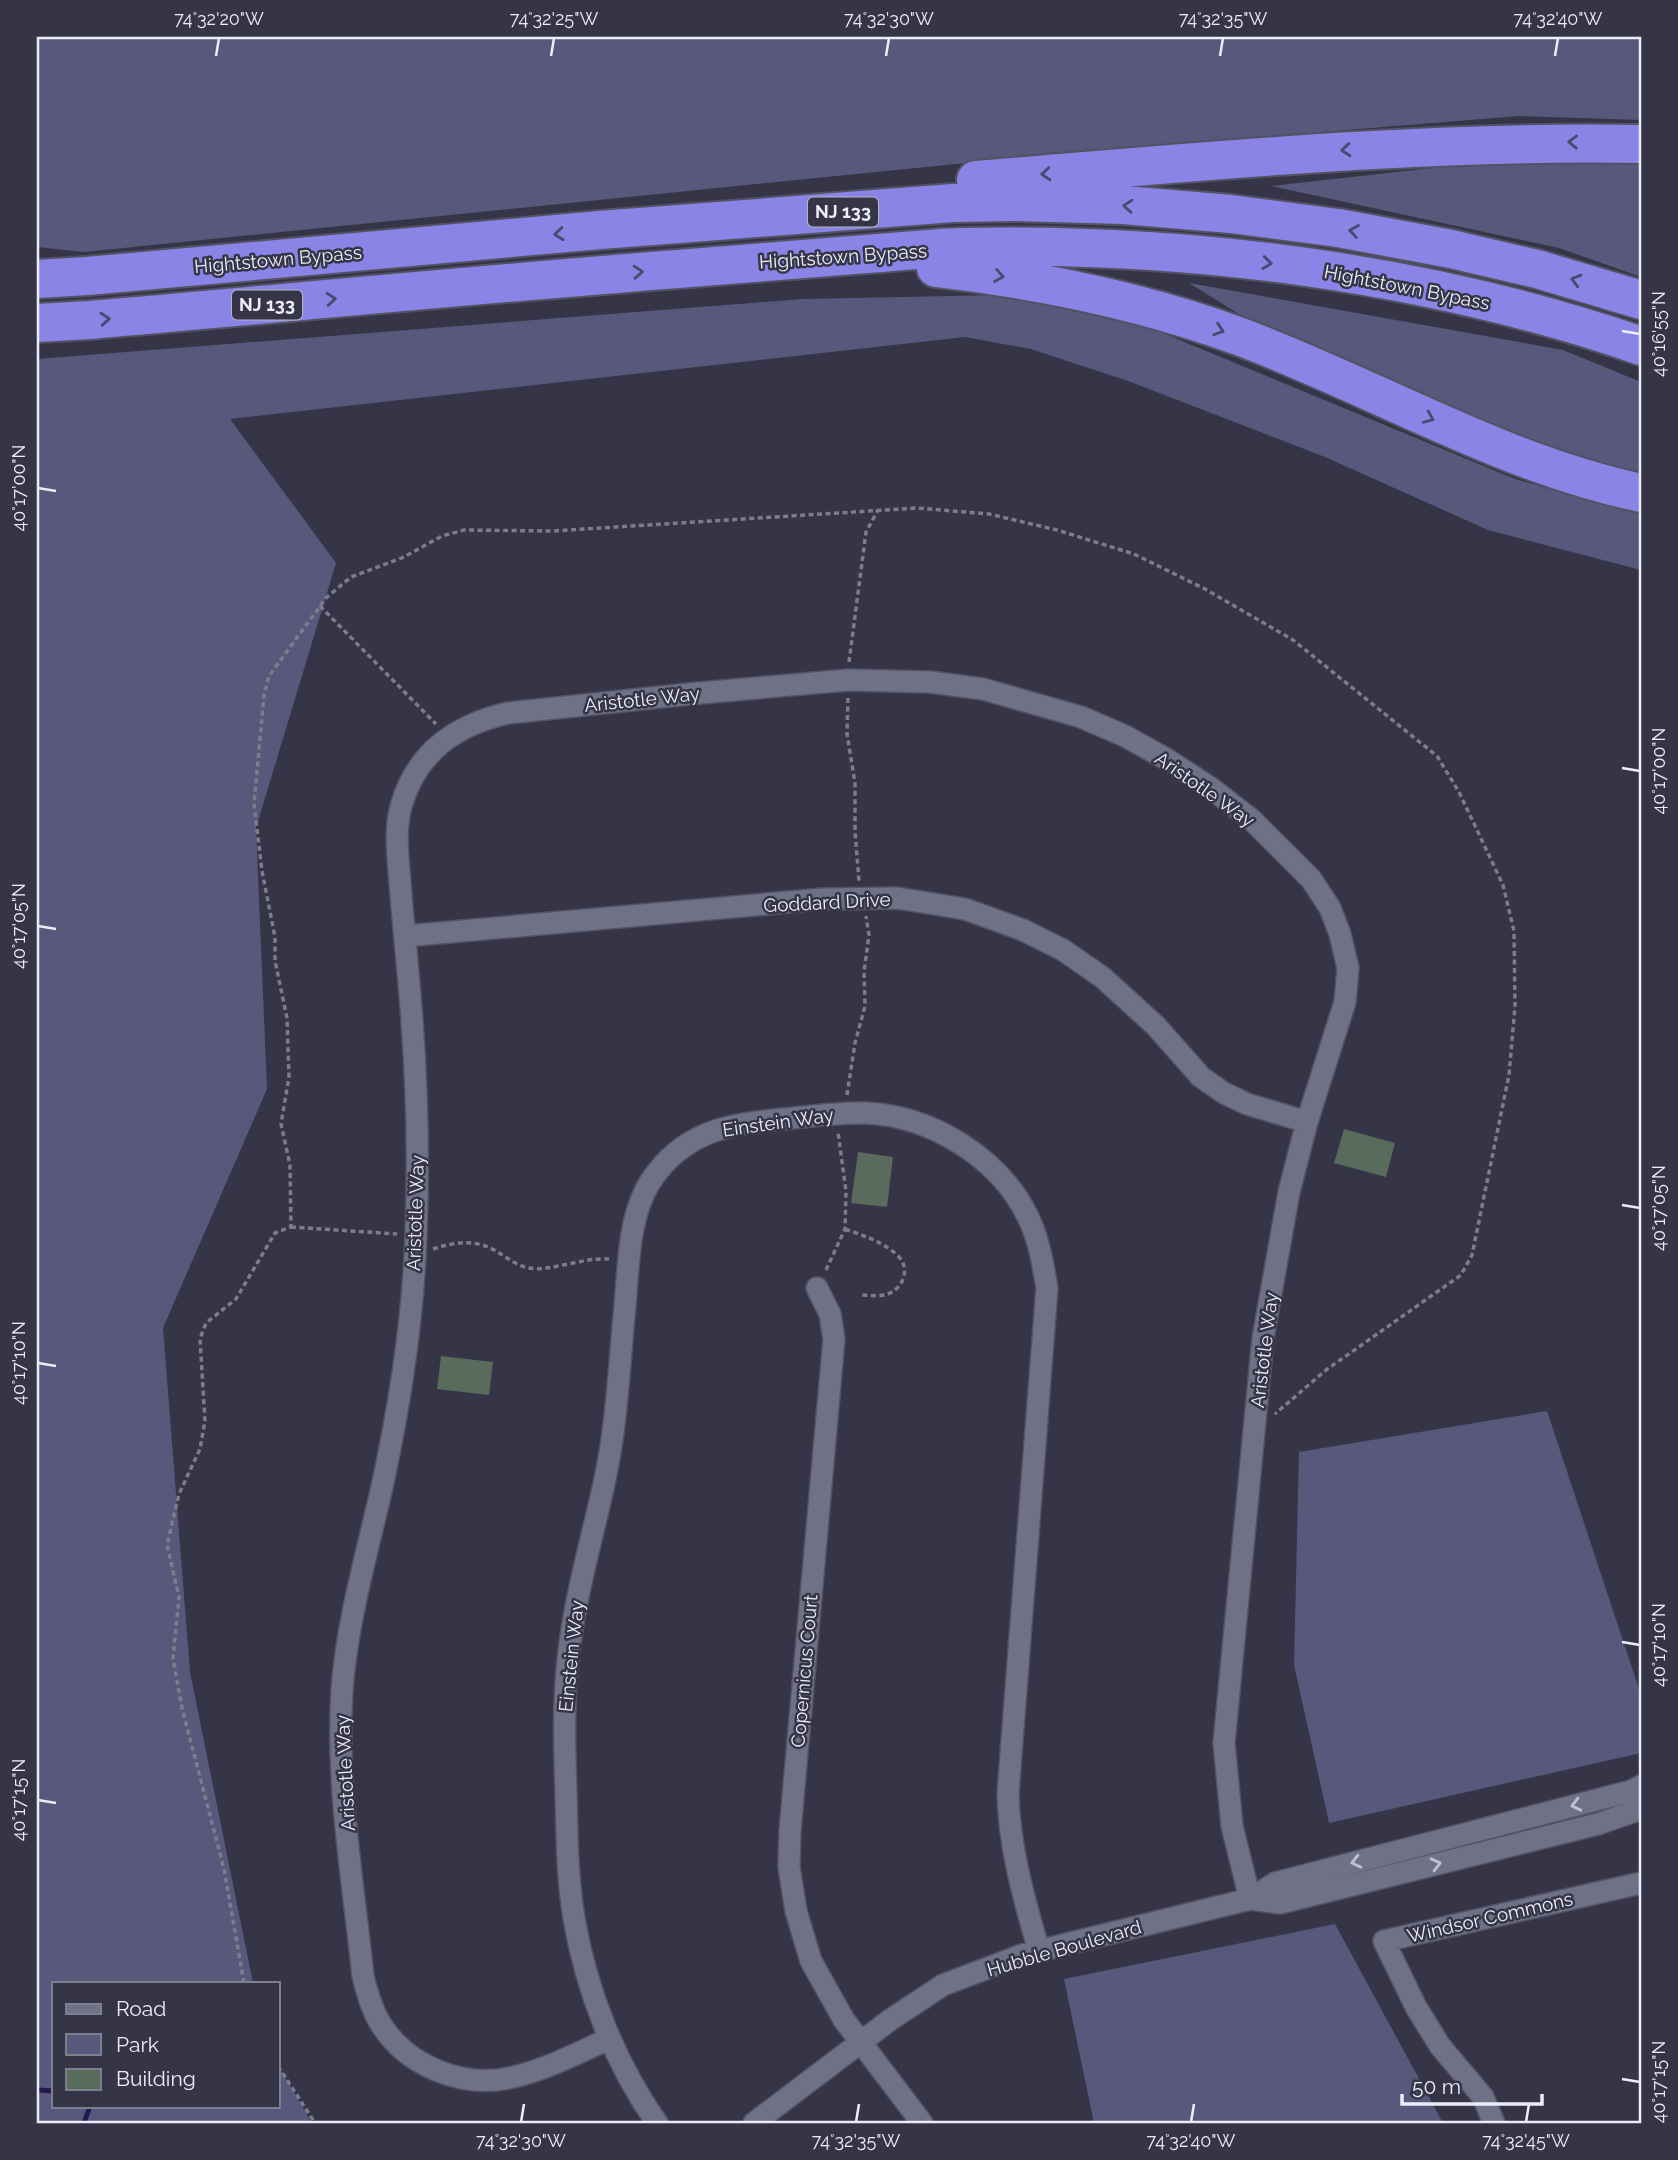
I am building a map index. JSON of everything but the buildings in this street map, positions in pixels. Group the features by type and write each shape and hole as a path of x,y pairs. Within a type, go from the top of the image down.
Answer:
{"highway":[{"path":"600,230 937,183 1357,149 1459,144 1641,144"},
{"name":"Hightstown Bypass","path":"37,279 600,230 953,203 1123,205 1257,217 1338,228 1451,249 1537,269 1641,300"},
{"name":"Hightstown Bypass","path":"37,323 968,247 1121,249 1226,258 1331,272 1443,292 1527,312 1641,346"},
{"path":"760,263 837,262 963,271 1075,289 1159,310 1242,337 1515,455 1564,473 1641,493"}],"street":[{"name":"Aristotle Way","path":"610,2039 535,2071 507,2079 471,2080 438,2072 413,2058 396,2044 371,2007 362,1976 341,1752 342,1688 350,1629 400,1397 416,1242 415,1055 397,839 399,815 410,783 428,754 479,720 508,713 848,680 930,682 983,689 1081,717 1125,736 1168,760 1211,788 1252,820 1311,878 1330,908 1340,934 1348,968 1345,1002 1307,1122 1289,1192 1262,1338 1224,1743 1232,1826 1250,1899"},
{"name":"Goddard Drive","path":"405,936 862,898 928,902 965,909 1023,930 1063,950 1102,977 1156,1026 1201,1077 1224,1093 1247,1104 1307,1122"},
{"name":"Einstein Way","path":"657,2123 645,2106 610,2039 590,1981 574,1918 569,1873 564,1718 570,1636 580,1581 608,1467 614,1425 633,1226 644,1194 658,1170 702,1135 725,1126 749,1122 841,1114 880,1114 911,1121 931,1127 952,1138 979,1157 998,1175 1028,1217 1041,1255 1047,1288 1044,1355 1008,1793 1008,1822 1039,1951"},
{"name":"Copernicus Court","path":"817,1288 830,1314 834,1339 789,1867 796,1911 811,1961 834,2005 922,2123"},
{"name":"Hubble Boulevard","path":"754,2123 861,2041 943,1985 1039,1951 1250,1899 1275,1883 1641,1786"},
{"name":"Hubble Boulevard","path":"1250,1899 1280,1903 1598,1824 1641,1809"},
{"name":"Windsor Commons","path":"1494,2123 1483,2097 1440,2046 1416,2007 1384,1941 1641,1883"}],"path":[{"path":"291,1227 290,1165 281,1124 289,1077 287,1018 275,961 275,937 262,871 254,804 264,695 269,676 326,598 351,577 404,557 442,536 464,530 553,531 917,508 989,514 1057,530 1121,550 1205,589 1293,640 1437,756 1459,792 1503,885 1514,931 1514,1020 1509,1074 1472,1255 1461,1275 1326,1370 1275,1414"},
{"path":"817,1288 845,1230 846,1191 837,1127 847,1102 855,1043 865,1006 864,972 869,935 856,863 855,783 847,734 848,680 866,532 878,510"},
{"path":"320,606 449,738"},
{"path":"244,1982 224,1869 182,1708 173,1658 179,1598 167,1545 179,1494 200,1449 205,1421 200,1339 206,1323 236,1298 275,1233 291,1227 416,1242 434,1249 445,1244 466,1242 489,1247 529,1268 576,1260 629,1261"},
{"path":"845,1230 880,1242 899,1256 905,1265 905,1275 900,1286 891,1293 884,1296 860,1295"},
{"path":"280,2070 315,2123"}],"green space":[{"path":"37,37 1641,37 1641,120 1519,116 1054,154 84,252 37,247"},
{"path":"1641,163 1641,277 1559,248 1271,186 1459,165"},
{"path":"1189,283 1563,350 1641,382 1641,476 1601,467 1290,346"},
{"path":"1001,295 1153,329 1515,479 1641,513 1641,570 1488,530 1325,457 1128,381 1031,349 965,337 230,419 336,563 256,828 267,1089 163,1328 190,1672 253,1982 52,1982 52,2108 280,2108 280,2068 312,2123 37,2123 37,359 803,299"},
{"path":"1547,1411 1641,1695 1641,1753 1329,1823 1294,1665 1299,1452"},
{"path":"1335,1924 1443,2123 1094,2123 1064,1979"}],"waterway":[{"path":"37,2090 52,2091"},
{"path":"84,2123 89,2108"}]}
